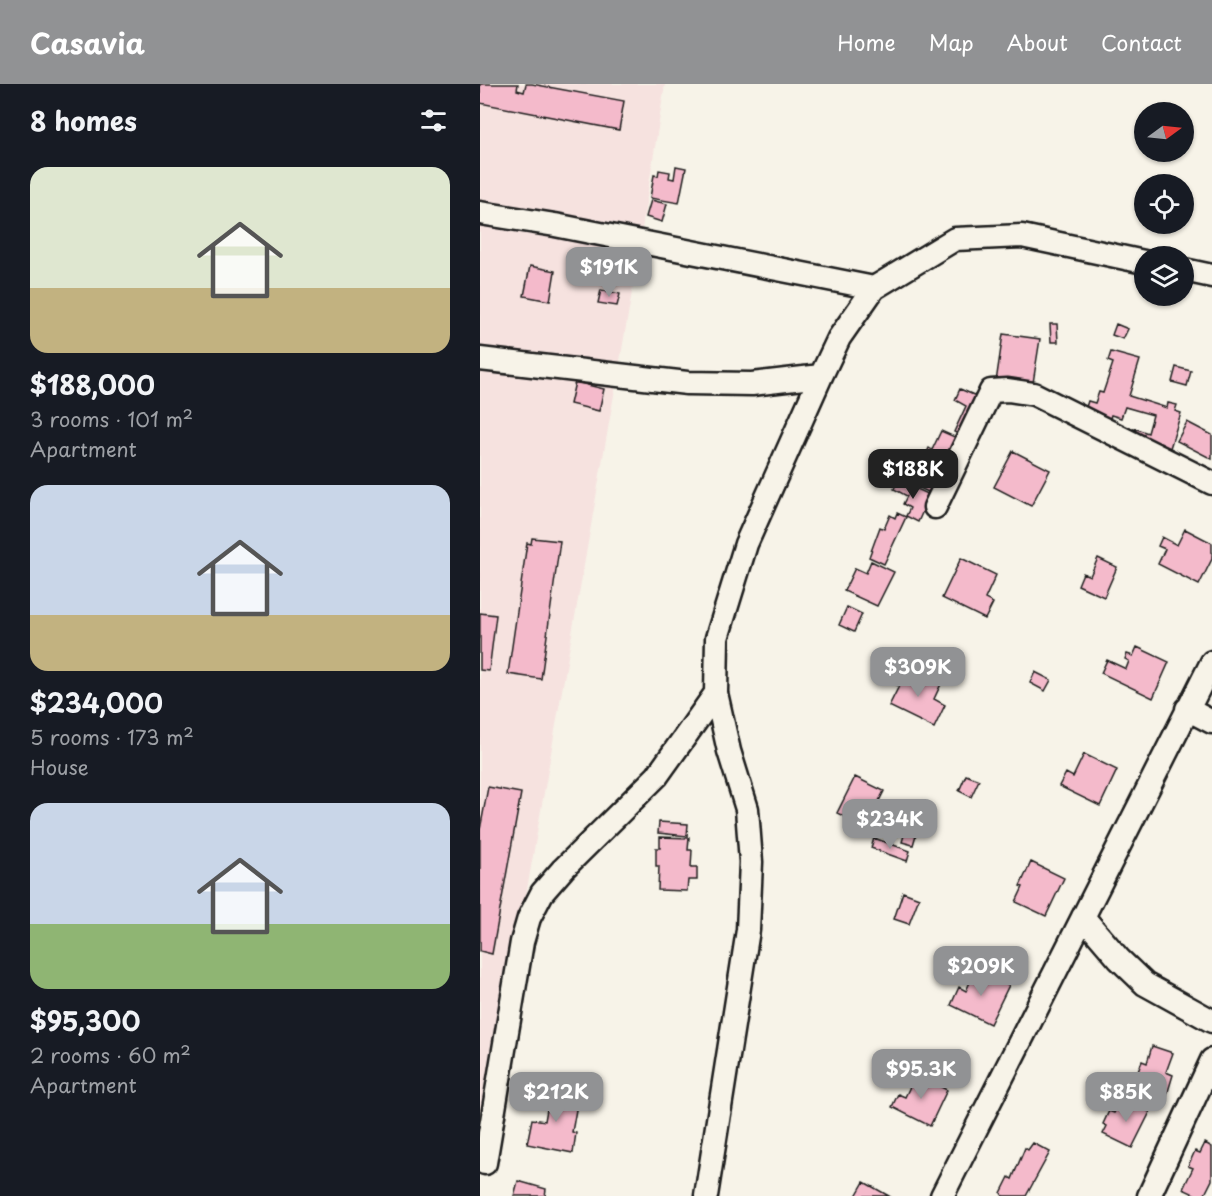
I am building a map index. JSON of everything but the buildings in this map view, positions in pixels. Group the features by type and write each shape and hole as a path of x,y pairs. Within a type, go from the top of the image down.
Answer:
{"street":[{"path":"480,213 555,225 874,288"},
{"path":"706,1196 748,930 751,862 747,809 729,751 716,693 717,638 746,544 821,375 839,338 874,288 956,239 1022,236 1134,260"},
{"path":"1194,272 1212,276"},
{"path":"480,359 687,383 752,384 821,375"},
{"path":"936,507 991,391 1008,390 1034,394 1212,483"},
{"path":"942,1196 1212,662"},
{"path":"485,1163 522,942 529,918 542,893 563,869 657,776 716,693"},
{"path":"1187,709 1212,722"},
{"path":"1083,917 1119,959 1145,984 1212,1021"},
{"path":"1149,1196 1212,1060"}],"shaded area":[{"path":"480,84 665,84 631,298 480,1157"}]}
